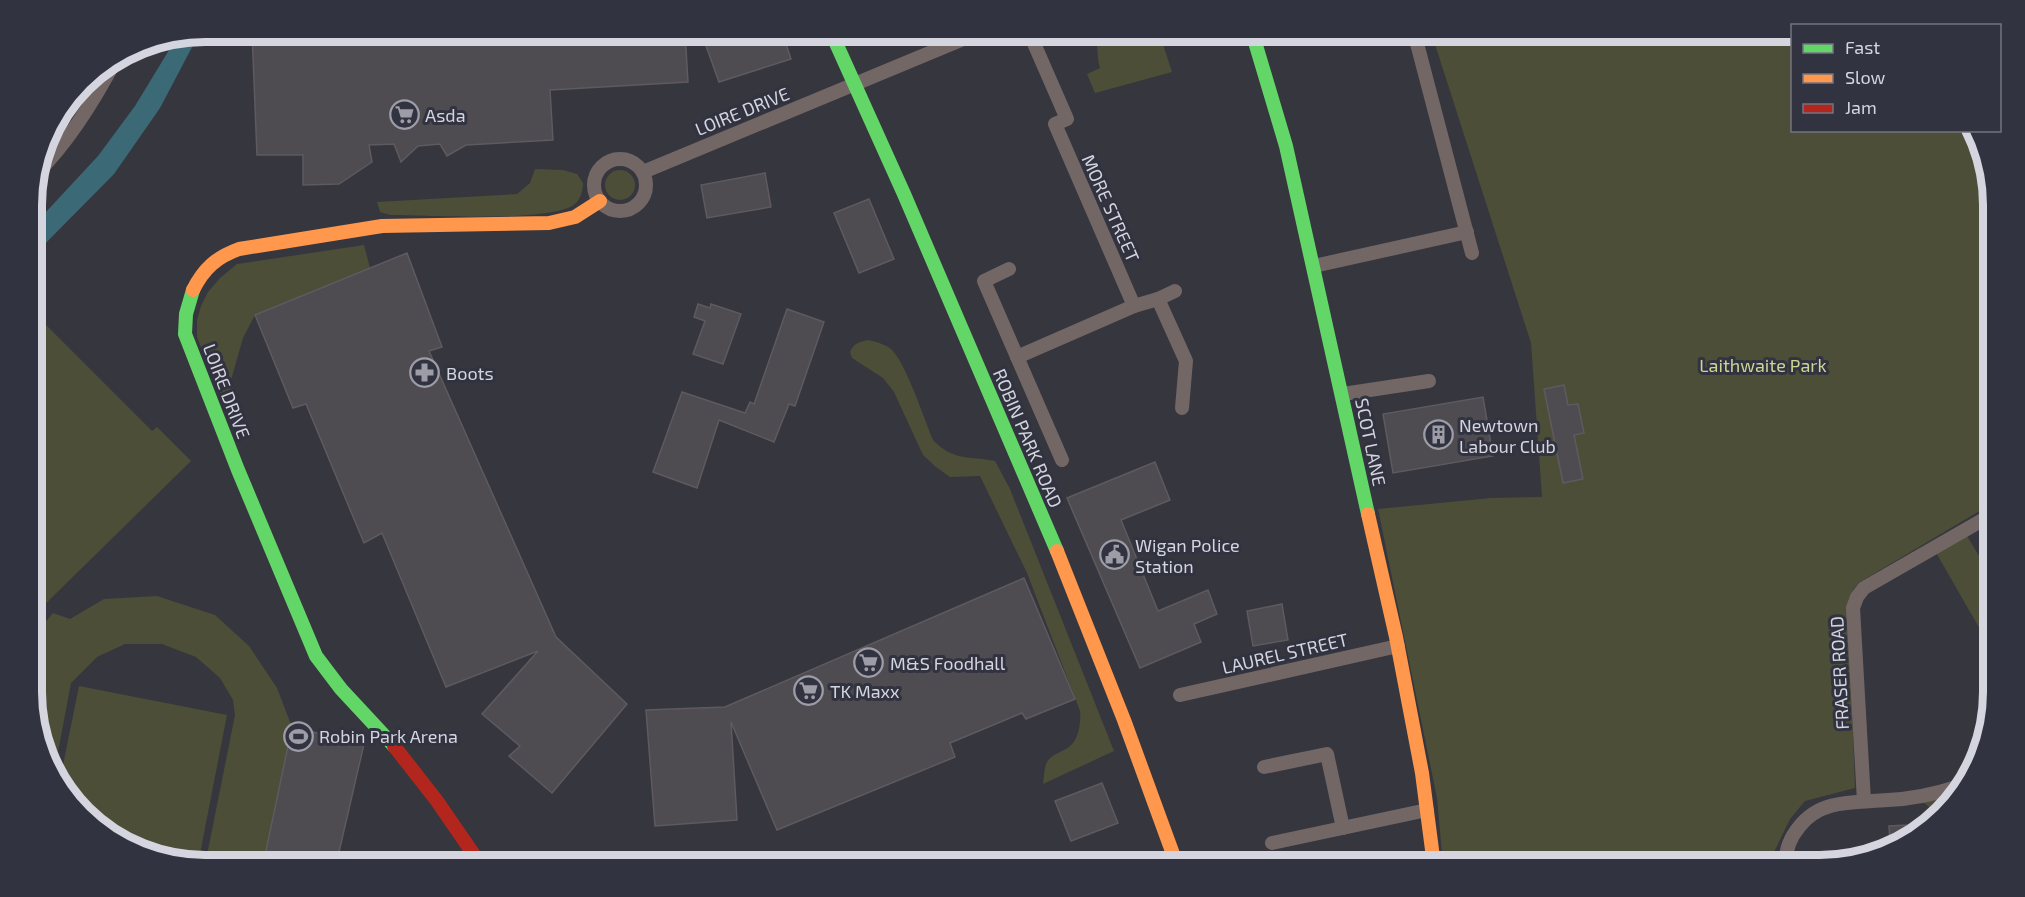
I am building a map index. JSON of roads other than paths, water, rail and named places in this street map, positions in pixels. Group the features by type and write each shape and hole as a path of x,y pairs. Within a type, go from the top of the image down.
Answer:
{"street":[{"name":"ROBIN PARK ROAD","path":"835,42 904,194 1063,565 1124,720 1173,855"},
{"name":"LOIRE DRIVE","path":"643,172 956,42"},
{"name":"MORE STREET","path":"1033,42 1067,119 1055,124 1134,306"},
{"name":"SCOT LANE","path":"1255,42 1286,146 1343,394 1398,646 1433,855"},
{"path":"1417,42 1472,253"},
{"path":"49,159 75,128 108,73"},
{"path":"623,159 638,166 643,172 645,194 636,206 630,209 614,210 600,201 595,184 601,168 608,162 623,159"},
{"name":"LOIRE DRIVE","path":"473,855 425,785 372,722 328,675 316,656 238,470 185,334 184,318 190,295 203,275 217,259 239,249 382,226 549,223 575,217 600,201"},
{"path":"1314,266 1467,232"},
{"path":"1009,269 984,281 1062,460"},
{"path":"1017,357 1134,306 1175,291"},
{"path":"1158,299 1186,361 1182,408"},
{"path":"1343,394 1429,381"},
{"name":"FRASER ROAD","path":"1864,801 1853,608 1857,597 1864,588 1983,519"},
{"name":"LAUREL STREET","path":"1180,695 1398,646"},
{"path":"1264,767 1327,754 1343,828"},
{"path":"1785,855 1788,844 1803,821 1817,810 1833,804 1888,801 1952,788"},
{"path":"1272,843 1427,810"}],"water":[{"path":"194,42 160,108 114,174 42,247 42,216 98,156 135,106 172,46"}],"place":[{"name":"Asda","path":"404,115"},
{"name":"Boots","path":"425,373"},
{"name":"Newtown Labour Club","path":"1438,435"},
{"name":"Wigan Police Station","path":"1114,555"},
{"name":"M&S Foodhall","path":"869,663"},
{"name":"TK Maxx","path":"809,691"},
{"name":"Robin Park Arena","path":"298,736"}],"park label":[{"name":"Laithwaite Park","path":"1763,365"}]}
